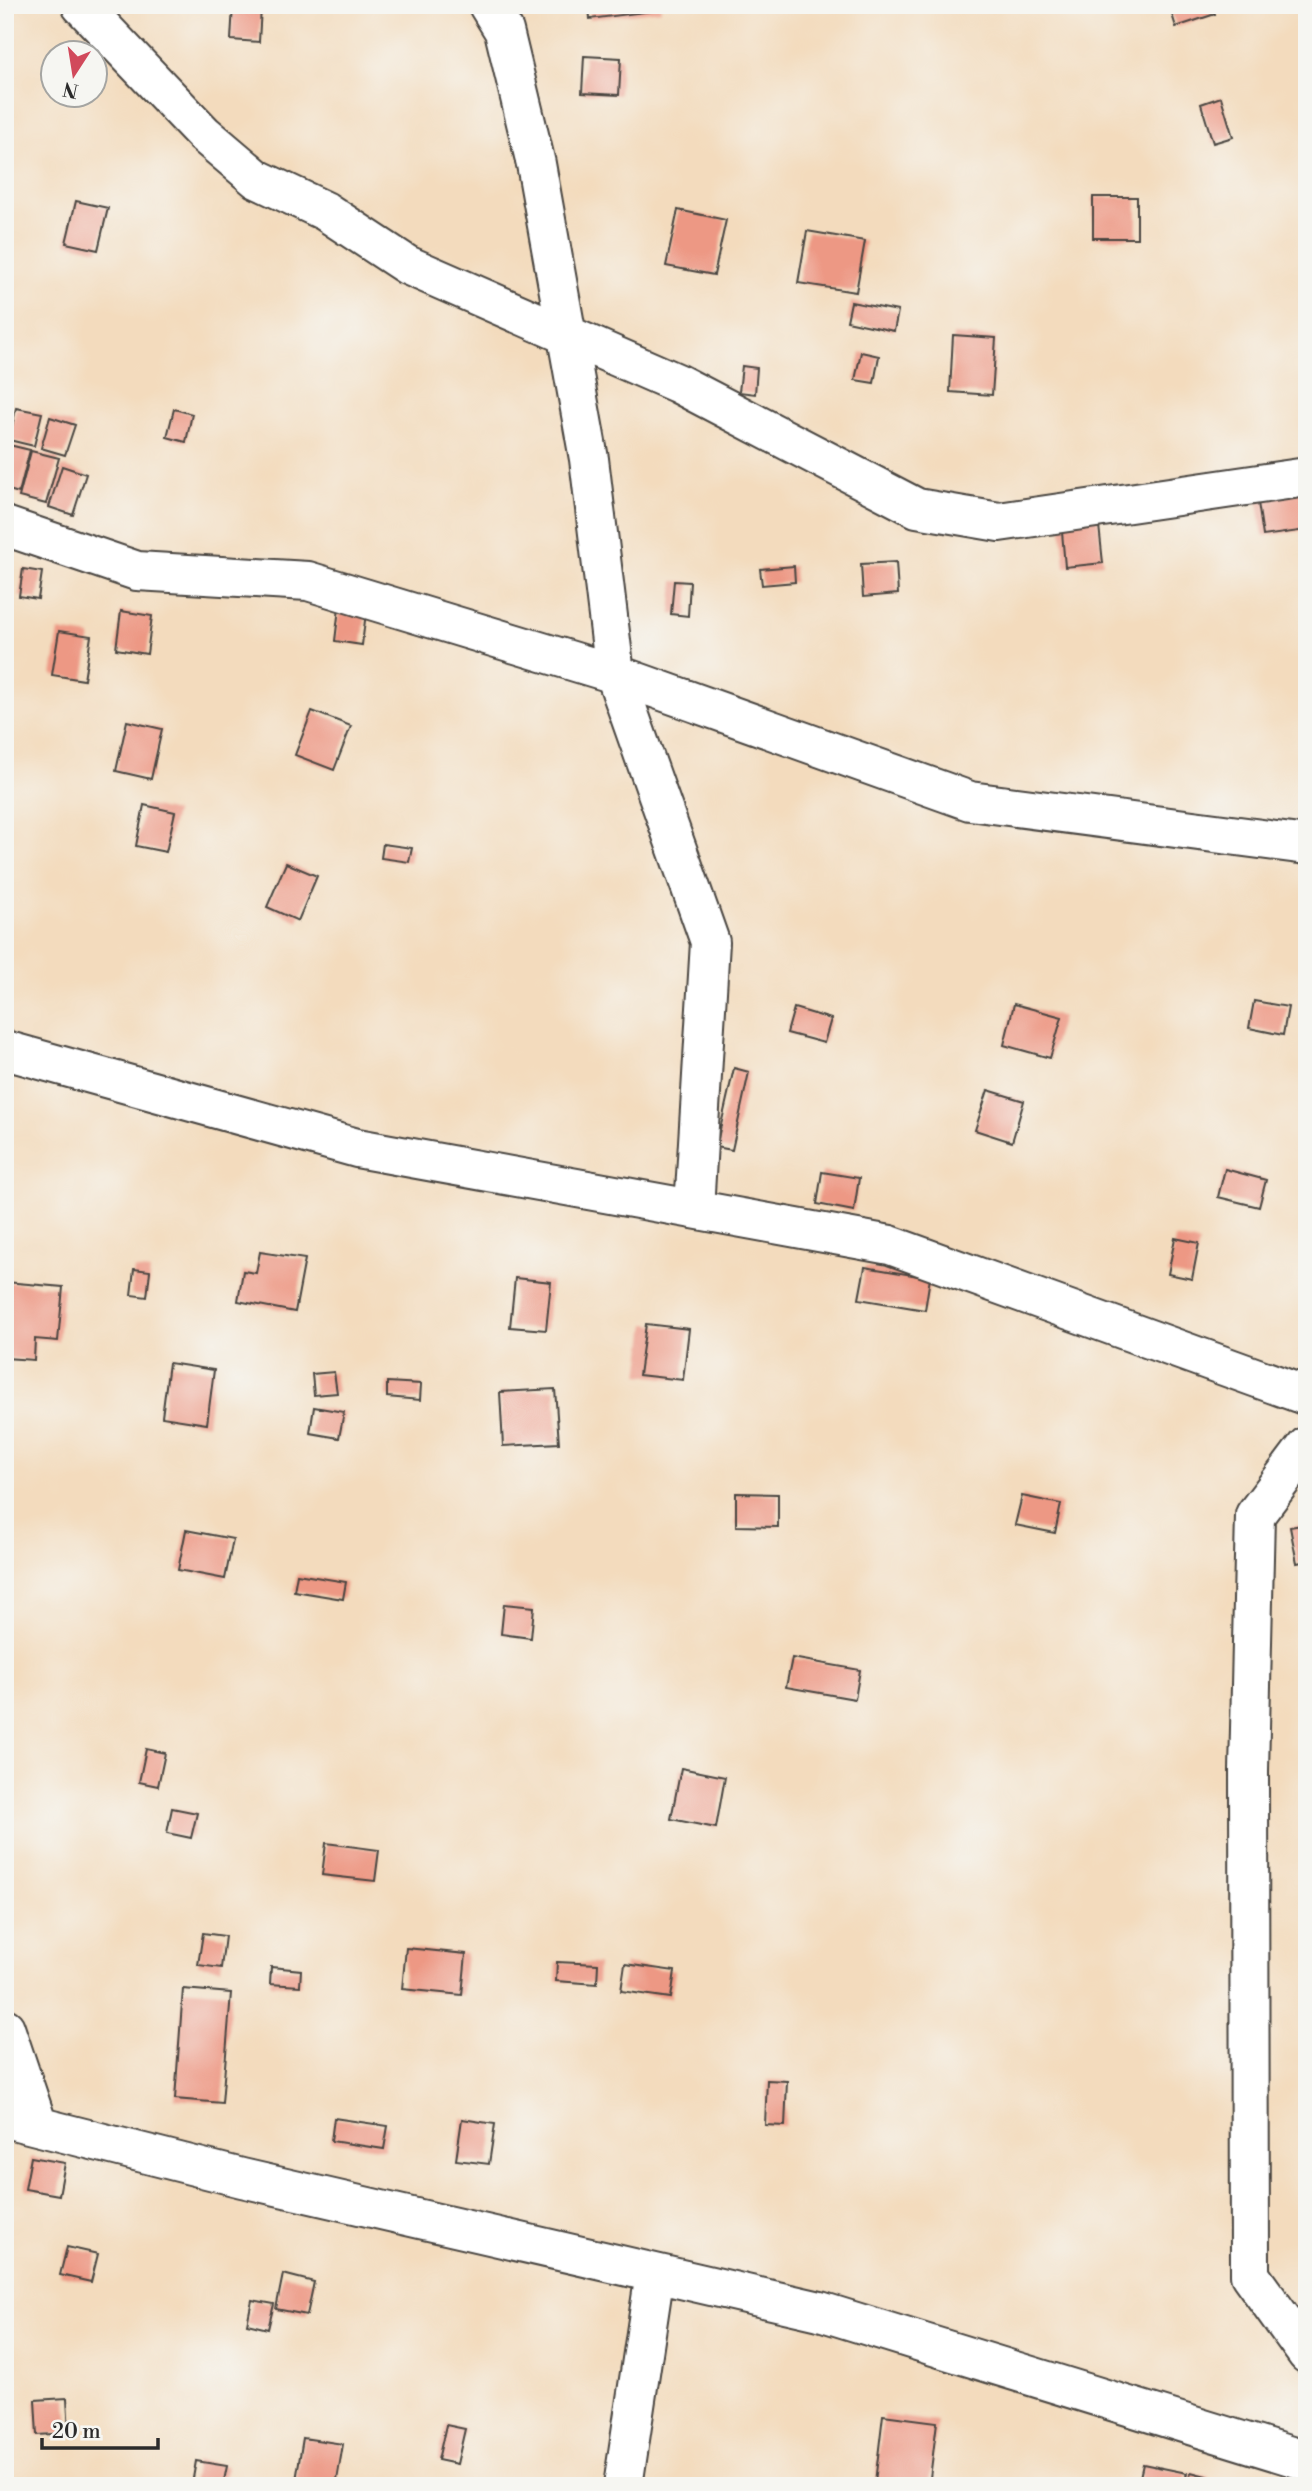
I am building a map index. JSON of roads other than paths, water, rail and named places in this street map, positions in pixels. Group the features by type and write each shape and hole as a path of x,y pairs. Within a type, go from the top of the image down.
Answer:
{"street":[{"path":"80,5 204,134 257,179 325,211 407,265 677,383 917,508 999,522 1307,477"},
{"path":"488,5 504,31 536,164 589,459 615,674 710,942 694,1209"},
{"path":"5,526 137,570 308,581 615,674 970,802 1307,845"},
{"path":"5,1050 357,1148 890,1245 1307,1396"},
{"path":"1307,1446 1255,1515 1249,1771 1250,2275 1307,2354"},
{"path":"5,2028 21,2122 242,2178 820,2311 1307,2461"},
{"path":"623,2486 655,2273"}]}
